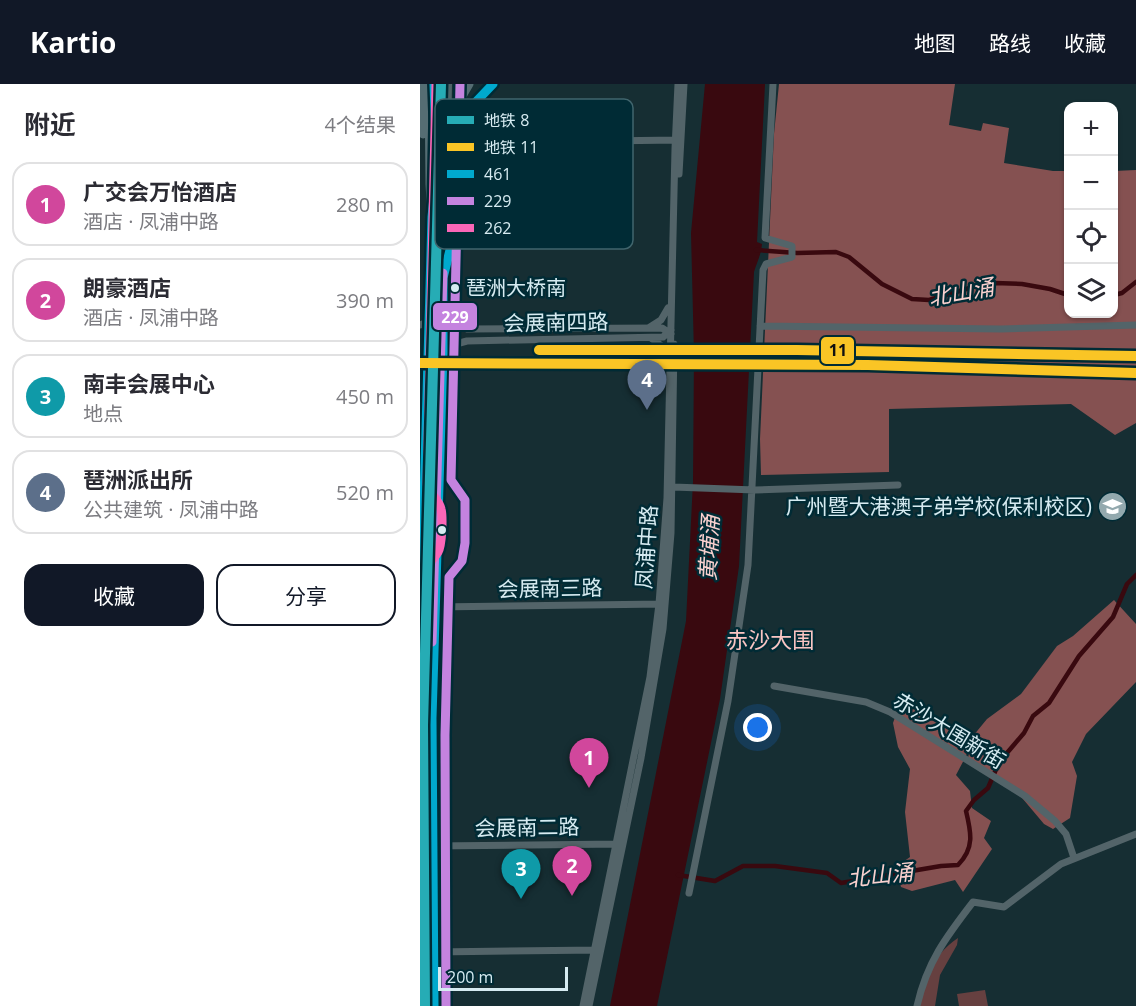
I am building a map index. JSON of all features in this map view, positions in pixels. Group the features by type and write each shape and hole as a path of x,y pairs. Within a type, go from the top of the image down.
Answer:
{"highway":[{"path":"421,84 424,152 430,184"},
{"path":"429,84 432,217"},
{"path":"434,84 435,104"},
{"path":"460,99 469,84"},
{"path":"479,99 493,84"},
{"path":"443,278 451,249"}],"main road":[{"path":"440,84 440,99"},
{"path":"448,84 448,99"},
{"path":"420,642 427,355 432,217 435,200"},
{"path":"434,1006 432,730 444,249"}],"street":[{"name":"凤浦中路","path":"589,1006 598,950 656,679 673,487 678,84"},
{"name":"凤浦中路","path":"663,604 671,303 678,140 684,84"},
{"path":"689,893 728,701 748,565 763,267 771,262 792,257 792,246 765,238 773,84"},
{"path":"633,141 678,140"},
{"path":"648,327 661,320 671,303"},
{"path":"444,312 456,325 467,330 464,335 467,341"},
{"path":"420,325 429,321"},
{"path":"674,322 670,332 674,342"},
{"path":"760,326 1001,329 1136,325"},
{"name":"会展南四路","path":"443,353 456,344 467,341 663,337 670,332 665,328 648,327 467,330"},
{"path":"649,337 663,347 669,362"},
{"path":"420,348 427,355"},
{"path":"673,487 755,490 898,485"},
{"name":"会展南三路","path":"435,607 663,604"},
{"name":"赤沙大围新街","path":"774,686 866,702 890,712 1025,796 1055,821 1066,834 1074,858"},
{"path":"917,1006 930,964 946,937 973,902 998,907 1006,906 1054,868 1136,834"},
{"name":"会展南二路","path":"432,846 620,844"},
{"path":"434,951 598,950"},
{"name":"凤浦中路","path":"583,1006 598,950"}],"shaded area":[{"path":"779,84 955,84 949,125 981,131 983,123 1009,128 1004,163 1064,171 1064,318 1118,318 1118,171 1136,170 1136,423 1115,435 1071,404 889,409 889,472 761,475 760,439 774,134"},
{"path":"1114,600 1136,624 1136,682 1086,734 1072,762 1077,776 1070,818 1053,829 1044,824 1012,786 968,758 973,736 987,719 1021,694 1057,646 1073,636"},
{"path":"899,706 927,712 970,738 966,756 956,775 970,791 972,808 991,821 984,838 992,849 963,892 955,880 912,891 901,887 896,867 910,857 905,812 910,769 898,747 893,723"},
{"path":"958,938 957,945 940,975 935,1006 920,1006 928,977 936,960"},
{"path":"985,990 988,1006 959,1006 957,994"}],"water":[{"name":"黄埔涌","path":"705,84 765,84 757,242 762,244 754,272 739,566 720,699 657,1006 610,1006 686,621 693,482 694,354 691,233"}],"waterway":[{"name":"北山涌","path":"756,250 797,253 836,252 849,257 882,284 912,299 929,300 995,283 1022,284 1064,294"},
{"name":"北山涌","path":"1118,294 1136,282"},
{"name":"北山涌","path":"1001,760 1024,733 1033,716 1049,703 1079,656 1113,617 1127,584 1136,575"},
{"name":"北山涌","path":"678,875 715,881 743,866 775,866 827,873 841,883 958,865 967,852 970,840 966,811 974,800 988,788 997,767"}],"metro line":[{"name":"8","path":"441,84 441,99"},
{"name":"8","path":"425,1006 423,725 436,249"},
{"name":"11","path":"539,350 797,350 1136,356"},
{"name":"11","path":"420,363 868,365 1136,373"}],"transit line":[{"name":"461","path":"434,84 435,112"},
{"name":"262","path":"436,84 436,99"},
{"name":"229","path":"460,84 460,99"},
{"name":"461","path":"479,99 493,84"},
{"name":"262","path":"422,1006 421,735 425,572 439,548 442,524 440,505 427,484 435,128"},
{"name":"461","path":"420,642 432,217 435,187"},
{"name":"461","path":"434,1006 432,718 443,353 443,278 450,249"},
{"name":"229","path":"446,1006 445,735 449,577 462,561 465,543 465,500 451,480 456,249"},
{"name":"229","path":"432,642 443,273"}],"place":[{"name":"琶洲大桥南","path":"455,288"},
{"name":"琶洲派出所","path":"647,410"},
{"name":"广州暨大港澳子弟学校(保利校区)","path":"1113,507"},
{"name":"广交会万怡酒店","path":"589,788"},
{"name":"朗豪酒店","path":"572,896"},
{"name":"南丰会展中心","path":"521,899"}],"district":[{"name":"赤沙大围","path":"770,640"}]}
